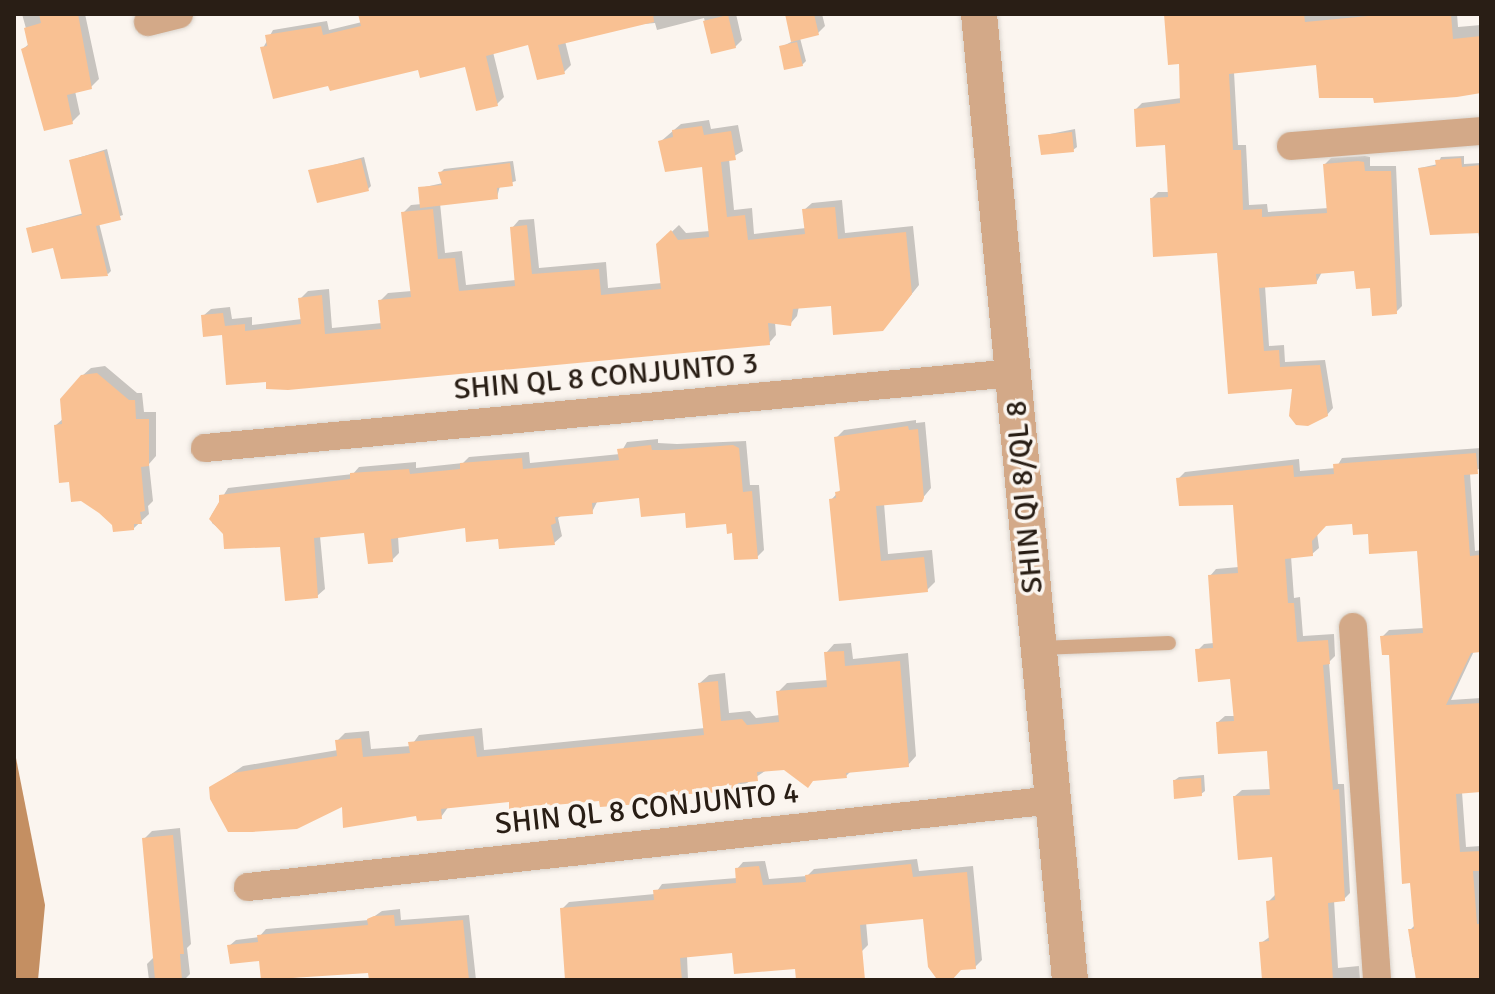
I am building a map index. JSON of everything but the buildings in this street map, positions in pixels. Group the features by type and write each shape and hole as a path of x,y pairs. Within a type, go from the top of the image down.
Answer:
{"street":[{"path":"148,22 179,14"},
{"name":"SHIN QI 8/QL 8","path":"979,14 1070,980"},
{"path":"1291,146 1481,131"},
{"name":"SHIN QL 8 CONJUNTO 3","path":"205,448 1013,373"},
{"path":"1353,627 1377,980"},
{"name":"SHIN QL 8 CONJUNTO 4","path":"248,887 1054,800"}],"lane":[{"path":"1039,648 1169,643"}],"shaded area":[{"path":"14,748 45,905 38,980 14,980"}]}
